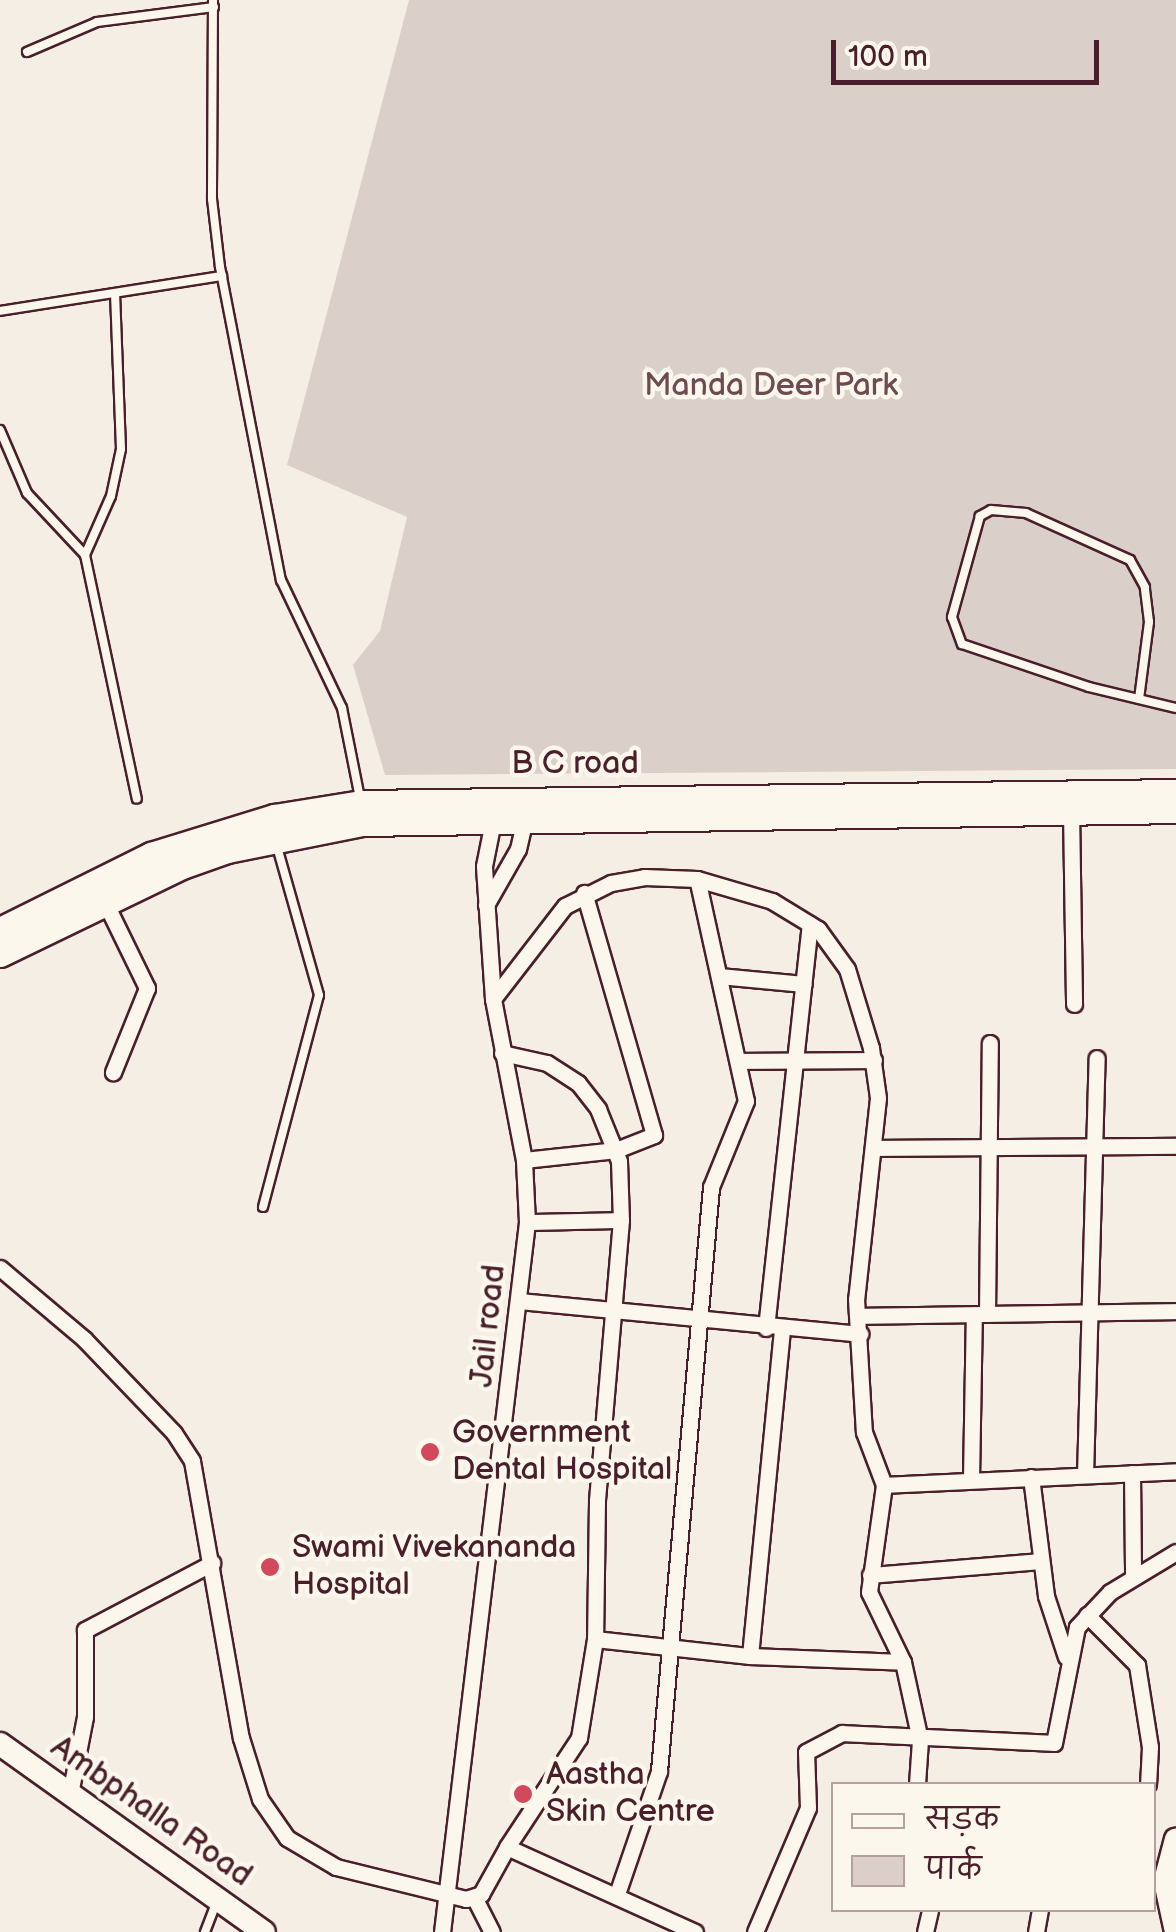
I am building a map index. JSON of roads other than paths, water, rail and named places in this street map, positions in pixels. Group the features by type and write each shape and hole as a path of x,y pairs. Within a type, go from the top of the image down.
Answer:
{"main road":[{"path":"1,933 151,854 274,817 526,808 950,803 1176,792"},
{"path":"950,803 1071,810 1176,810"},
{"path":"1,933 106,902 182,866 361,813"},
{"name":"Ambphalla Road","path":"0,1744 264,1932"},
{"path":"1176,1840 1160,1880 1176,1932"}],"street":[{"path":"486,905 518,849 526,808"},
{"name":"Jail road","path":"442,1932 527,1222 524,1160 493,999 484,866 495,809"},
{"path":"1071,810 1074,1004"},
{"path":"493,999 551,920 584,894 644,877 697,879 772,901 810,924 847,969 874,1060 874,1148 858,1316 864,1432 884,1485 870,1575 871,1606 903,1662 920,1740 917,1782"},
{"path":"617,1894 658,1771 704,1324 711,1186 745,1112 738,1061 697,879"},
{"path":"524,1160 616,1150 650,1139 655,1124 584,894"},
{"path":"106,902 147,988 113,1072"},
{"path":"750,1656 810,924"},
{"path":"719,976 804,984"},
{"path":"972,1479 990,1043"},
{"path":"474,1899 580,1738 595,1639 596,1501 621,1220 616,1150 598,1109 578,1083 546,1063 502,1053"},
{"path":"1085,1475 1086,1311 1097,1058"},
{"path":"738,1061 874,1060"},
{"path":"874,1148 1176,1146"},
{"path":"527,1222 621,1220"},
{"path":"0,1268 84,1339 174,1433 199,1482 240,1738 272,1820 310,1856 336,1868 446,1896 474,1899"},
{"path":"519,1301 704,1324 860,1334"},
{"path":"858,1316 1176,1311"},
{"path":"884,1485 1176,1471"},
{"path":"1132,1473 1132,1577"},
{"path":"755,1932 808,1808 806,1752 834,1734 1054,1743 1062,1727 1066,1657 1040,1561 1031,1477"},
{"path":"1066,1657 1088,1615 1132,1577 1176,1552"},
{"path":"870,1575 1040,1561"},
{"path":"70,1794 85,1717 85,1630 212,1563"},
{"path":"1088,1615 1137,1666 1150,1746 1148,1782"},
{"path":"595,1639 750,1656 903,1662"},
{"path":"507,1847 695,1932"},
{"path":"474,1899 492,1932"}],"lane":[{"path":"27,52 97,22 213,4 212,200 222,276 281,580 342,708 361,813"},
{"path":"0,311 222,276"},
{"path":"85,555 111,496 120,449 115,293"},
{"path":"0,430 27,493 85,555 137,799"},
{"path":"1139,699 1150,622 1145,588 1130,560 1026,514 991,510 980,516 952,618 962,644 1139,699 1176,708"},
{"path":"262,1207 319,995 311,948 275,838"},
{"path":"205,1932 217,1899"}],"place":[{"name":"Government Dental Hospital","path":"430,1452"},
{"name":"Swami Vivekananda Hospital","path":"270,1567"},
{"name":"Aastha Skin Centre","path":"523,1794"}],"park label":[{"name":"Manda Deer Park","path":"771,386"}]}
